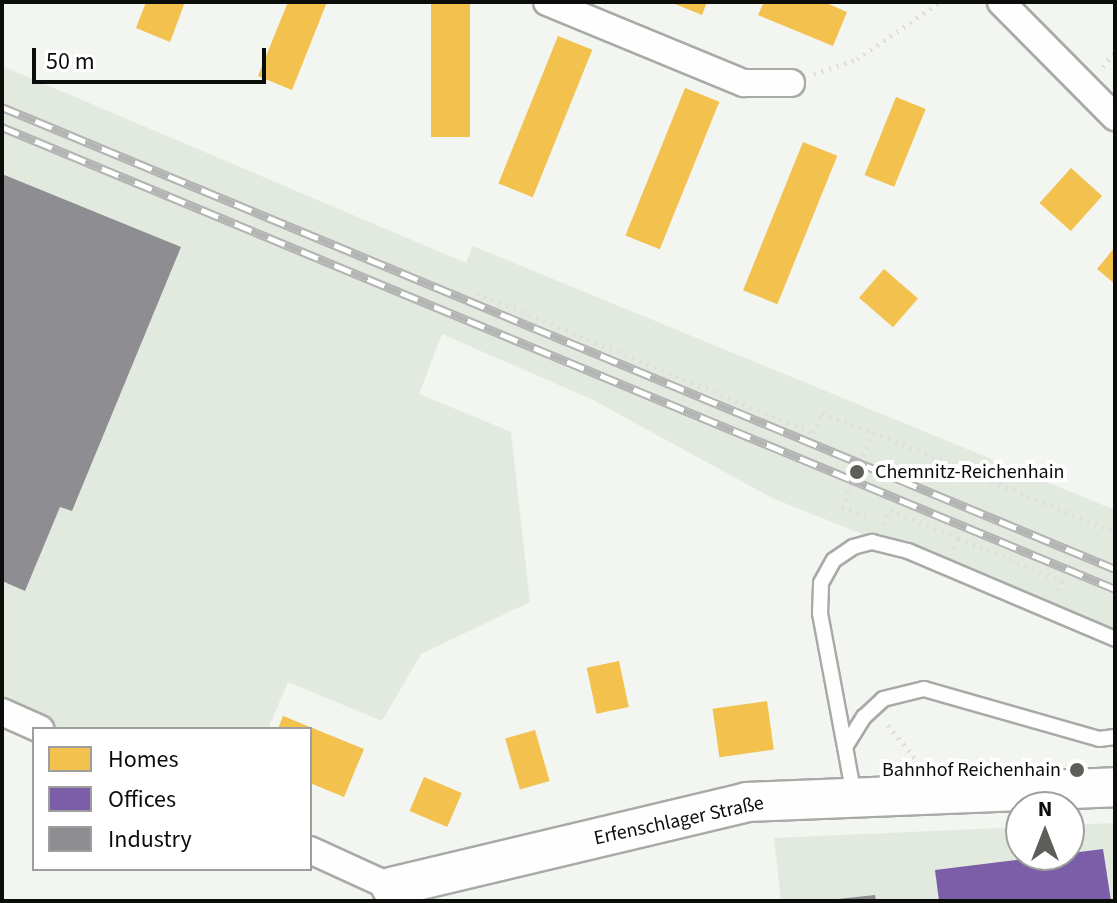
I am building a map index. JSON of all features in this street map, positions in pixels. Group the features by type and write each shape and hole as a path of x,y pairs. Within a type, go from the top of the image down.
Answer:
{"main road":[{"name":"Erfenschlager Straße","path":"391,887 747,802 1115,787"}],"street":[{"path":"547,2 744,83 791,83"},
{"path":"1001,2 1115,117"},
{"path":"2,712 36,727"},
{"path":"312,851 391,887"}],"lane":[{"path":"855,798 820,614 821,583 834,560 872,542 908,551 1115,639"},
{"path":"845,747 878,704 924,689 1099,739 1115,737"}],"path":[{"path":"791,83 857,59 940,2"},
{"path":"477,293 814,433 822,413 1115,532"},
{"path":"873,432 842,507 884,525"},
{"path":"872,542 890,510 1062,581"},
{"path":"951,556 958,538"},
{"path":"878,704 941,792"}],"shaded area":[{"path":"2,66 466,263 473,246 1115,510 1115,635 772,498 593,400 442,334 419,394 511,432 530,602 421,654 382,721 288,682 269,727 43,727 2,709"},
{"path":"1115,823 1115,901 781,901 774,838 1005,828 1005,871 1085,871 1085,824"}],"building: Homes":[{"path":"146,2 185,2 170,42 136,28"},
{"path":"288,2 327,2 292,90 258,76"},
{"path":"431,2 470,2 470,137 431,137"},
{"path":"670,2 707,2 702,15"},
{"path":"764,2 824,2 847,12 833,46 758,15"},
{"path":"558,36 592,50 533,197 498,183"},
{"path":"685,88 719,102 660,249 625,235"},
{"path":"896,97 926,109 894,187 865,175"},
{"path":"803,142 837,156 777,304 743,290"},
{"path":"1071,168 1102,196 1071,231 1040,203"},
{"path":"1115,247 1115,284 1097,269"},
{"path":"884,269 918,299 893,327 859,298"},
{"path":"619,661 629,707 596,714 587,668"},
{"path":"767,701 774,750 719,757 713,709"},
{"path":"283,716 310,727 279,727"},
{"path":"312,728 364,749 344,797 312,784"},
{"path":"535,730 550,781 520,789 505,739"},
{"path":"424,777 462,793 447,827 410,811"}],"building: Offices":[{"path":"1103,849 1111,901 939,901 935,870 1005,861 1005,871 1085,871 1085,851"}],"building: Industry":[{"path":"2,174 181,247 72,511 60,507 25,591 2,581"},
{"path":"875,895 876,901 838,901 838,899"}],"railway":[{"path":"2,107 1115,569"},
{"path":"2,127 1115,589"}],"place":[{"name":"Chemnitz-Reichenhain","path":"857,472"},
{"name":"Bahnhof Reichenhain","path":"1077,770"}]}
